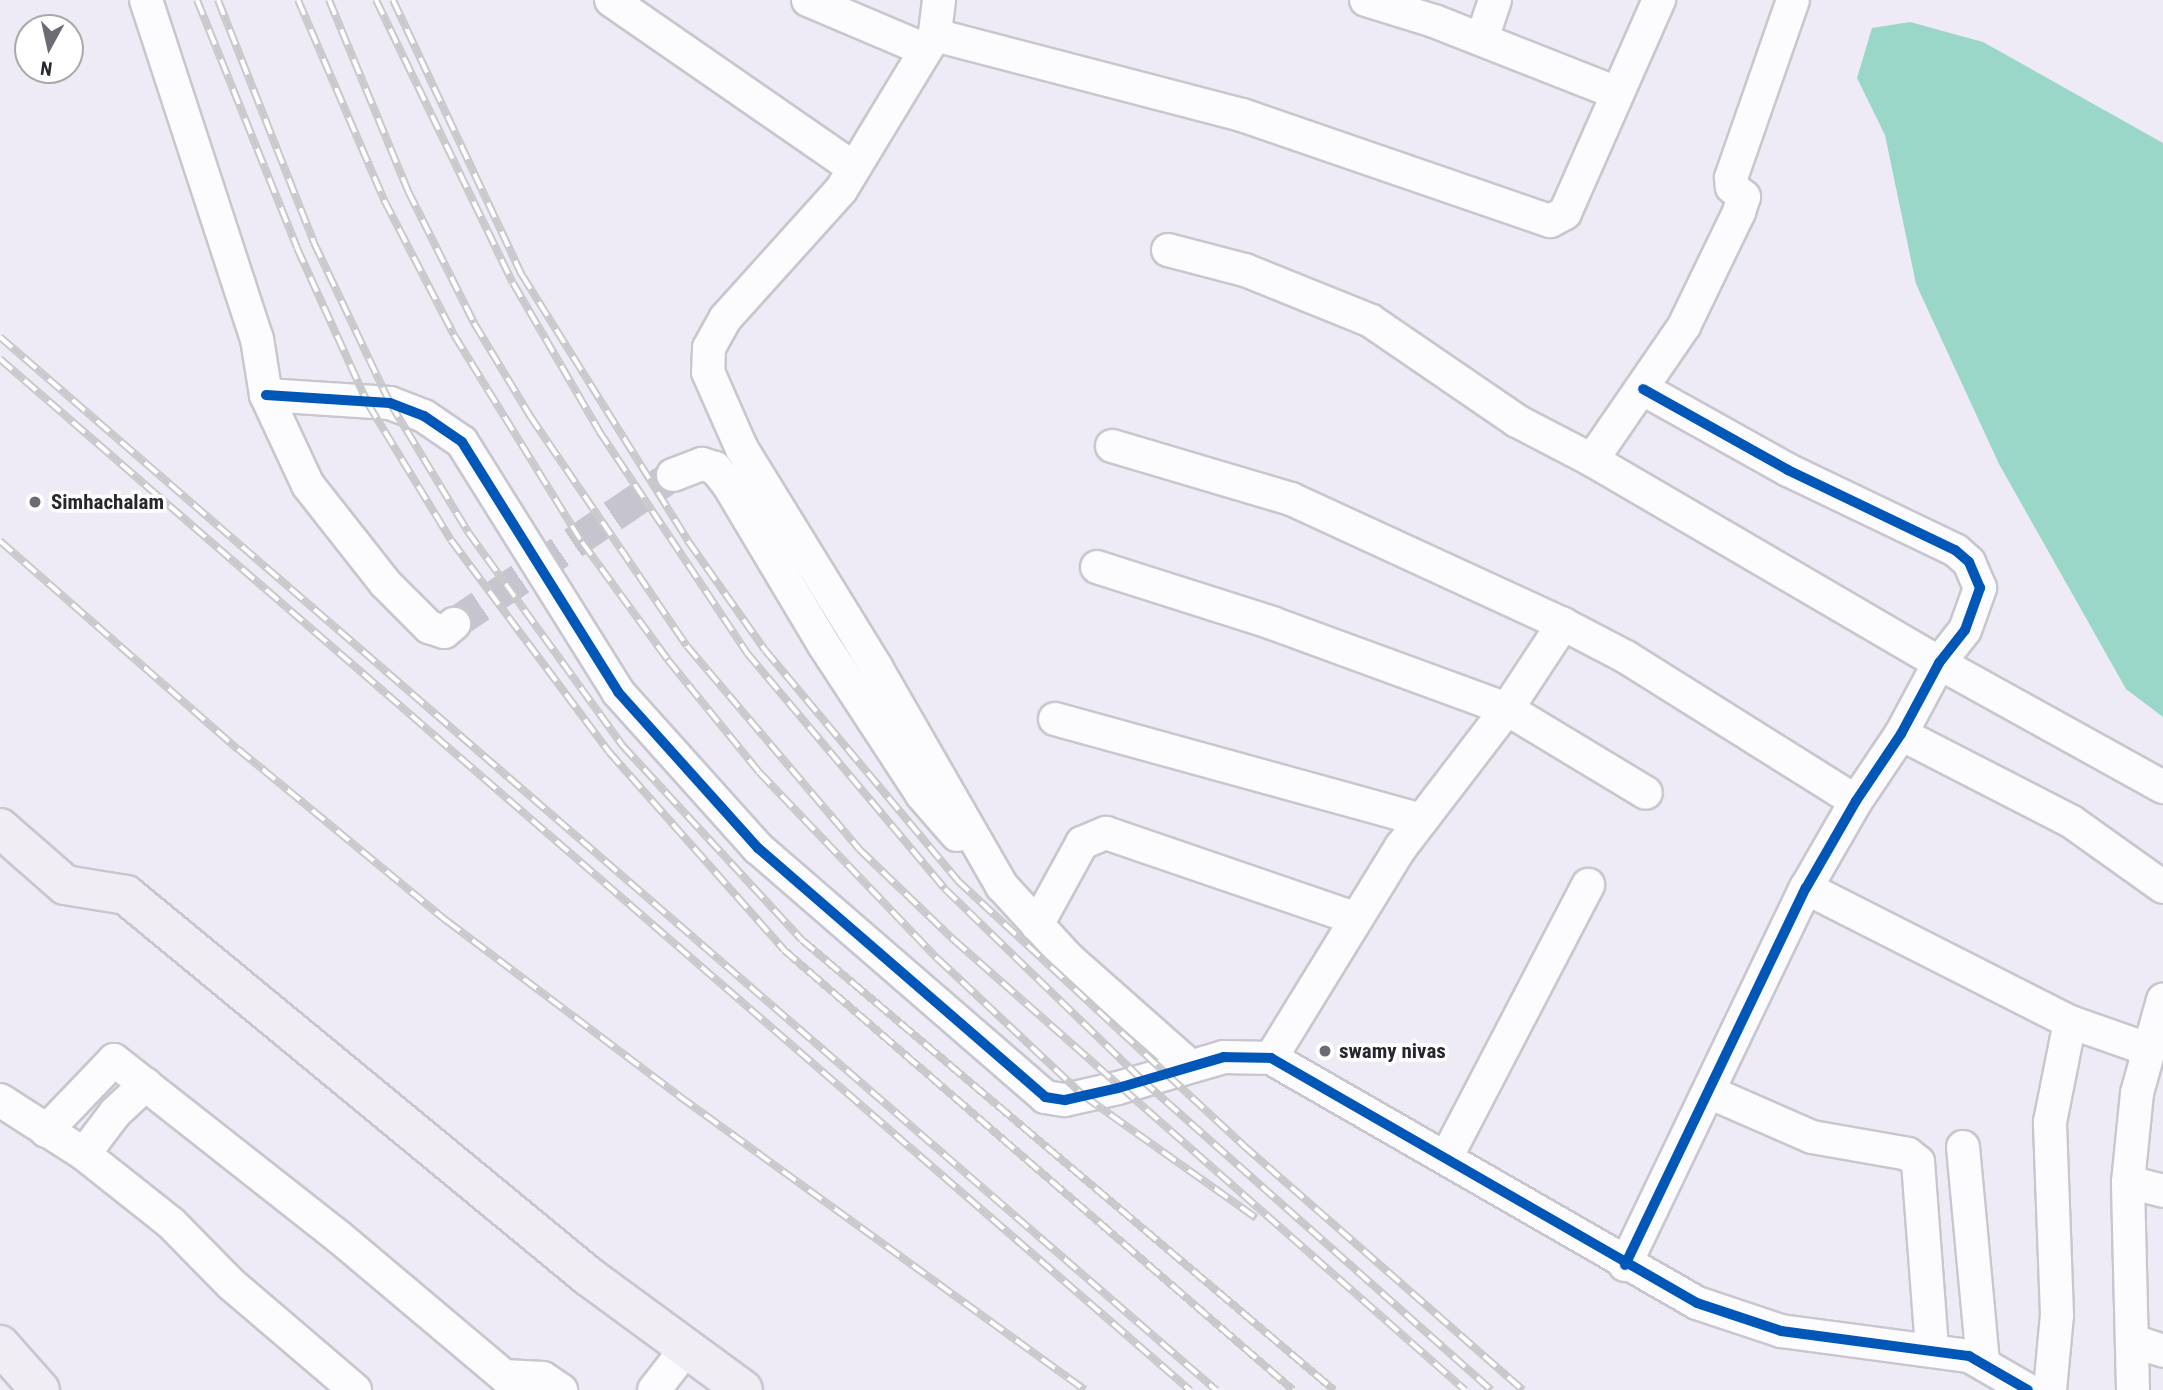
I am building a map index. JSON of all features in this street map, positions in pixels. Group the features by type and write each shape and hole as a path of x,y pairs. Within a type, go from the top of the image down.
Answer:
{"main road":[{"path":"0,828 65,885 126,895 556,1251 743,1390"},
{"path":"0,1345 40,1390"},
{"path":"0,1385 5,1390"}],"street":[{"path":"146,0 254,328 266,395 308,485 384,583 436,632 454,624"},
{"path":"611,0 854,168"},
{"path":"808,0 930,42 1242,114 1549,221 1565,213 1659,0"},
{"path":"939,0 930,42 841,190 725,319 709,348 708,372 742,449 876,667 1002,886"},
{"path":"1366,0 1482,39 1617,93"},
{"path":"1482,39 1495,0"},
{"path":"1592,460 1643,390 1684,326 1739,212 1744,197 1732,187 1731,178 1793,0"},
{"path":"1168,250 1245,270 1371,321 1465,389 1939,663 2163,787"},
{"path":"1625,1265 1806,888 1856,801 1901,734 1939,663 1975,610 1978,576 1969,562 1643,390"},
{"path":"266,395 390,403 424,416 462,442 618,692 758,848 1045,1097 1065,1100 1224,1056 1270,1059 1446,1158 1625,1265 1697,1303 1746,1322 1859,1343 1932,1348 1983,1361 2028,1390"},
{"path":"1112,446 1291,499 1563,624 1626,657 1856,801"},
{"path":"673,475 702,464 715,468 728,484 824,645 922,795 1068,958 1190,1066"},
{"path":"1097,567 1272,623 1507,709 1646,793"},
{"path":"1270,1059 1354,918 1421,820 1507,709 1563,624"},
{"path":"1055,719 1421,820"},
{"path":"1901,734 2072,822 2163,887"},
{"path":"1037,925 1082,843 1106,833 1354,918"},
{"path":"1446,1158 1588,885"},
{"path":"1806,888 2070,1022 2157,1023 2150,1093 2128,1182 2133,1390"},
{"path":"2050,1390 2057,1315 2050,1122 2070,1022"},
{"path":"46,1130 114,1060 340,1237 504,1376 543,1378 561,1390"},
{"path":"83,1154 116,1113 146,1084"},
{"path":"1709,1092 1812,1137 1908,1154 1917,1162 1932,1348"},
{"path":"2,1106 83,1154 171,1223 223,1277 355,1390"},
{"path":"1963,1147 1983,1361"},
{"path":"2128,1182 2163,1191"},
{"path":"2133,1341 2163,1351"},
{"path":"654,1390 686,1349"}],"shaded area":[{"path":"1910,22 1983,42 2163,143 2163,717 2126,689 1999,464 1916,284 1885,135 1857,78 1872,28"}],"tunnel":[{"path":"454,624 673,475"}],"railway":[{"path":"197,0 297,248 368,404 451,540 609,752 784,950 1293,1390"},
{"path":"218,0 314,243 390,403 468,532 622,745 802,940 1334,1390"},
{"path":"298,0 384,200 454,335 582,542 668,660 759,772 938,959 1084,1096 1256,1218"},
{"path":"329,0 408,191 474,323 530,416 687,646 859,849 954,940 1465,1390"},
{"path":"376,0 513,283 599,431 747,653 945,889 1142,1080 1491,1390"},
{"path":"393,0 522,275 688,541 765,650 957,880 1243,1145 1523,1390"},
{"path":"0,337 1216,1390"},
{"path":"0,359 1190,1390"},
{"path":"0,541 238,749 447,921 679,1096 1085,1390"}],"cycle path":[{"path":"1625,1265 1806,888 1856,801 1901,734 1939,663 1965,630 1980,588 1969,562 1955,550 1788,470 1643,389"},
{"path":"266,395 390,403 424,416 462,442 618,692 758,848 1045,1097 1065,1100 1118,1088 1224,1057 1271,1058 1697,1303 1781,1331 1969,1356 2028,1390"}],"place":[{"name":"Simhachalam","path":"35,502"},
{"name":"swamy nivas","path":"1325,1051"}]}
